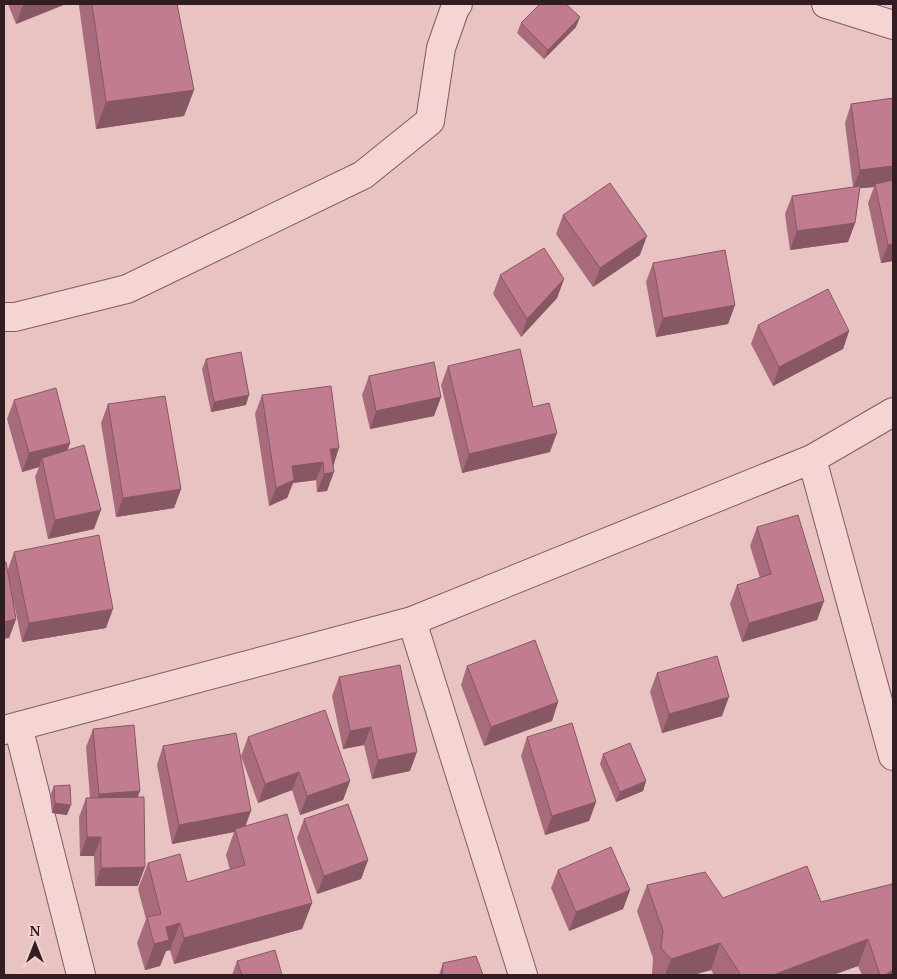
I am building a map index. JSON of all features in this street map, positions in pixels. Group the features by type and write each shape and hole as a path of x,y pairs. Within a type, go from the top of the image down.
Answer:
{"street":[{"path":"4,316 15,317 127,289 363,175 430,121 441,48 458,4"},
{"path":"826,4 893,25"},
{"path":"81,975 11,728 412,621 812,459 893,412"},
{"path":"812,459 893,756"},
{"path":"412,621 523,975"}],"building":[{"path":"92,4 177,4 194,90 106,102"},
{"path":"540,4 566,4 580,17 548,50 521,23"},
{"path":"893,98 893,166 860,170 851,104"},
{"path":"893,180 893,244 888,245 875,184"},
{"path":"610,183 647,236 600,268 563,215"},
{"path":"860,186 855,223 797,231 792,196"},
{"path":"544,248 564,279 527,319 500,275"},
{"path":"725,250 735,305 663,318 653,263"},
{"path":"828,289 849,331 779,367 758,325"},
{"path":"520,349 533,407 549,403 557,433 469,454 448,366"},
{"path":"241,352 249,395 214,402 206,359"},
{"path":"434,362 441,397 376,411 369,376"},
{"path":"331,386 339,448 330,449 334,472 324,474 323,462 292,466 294,480 276,488 262,395"},
{"path":"56,388 70,443 29,453 14,400"},
{"path":"165,396 181,489 123,498 108,404"},
{"path":"84,445 101,510 55,520 42,458"},
{"path":"798,515 824,601 749,623 737,585 771,574 757,527"},
{"path":"99,535 113,609 29,623 14,552"},
{"path":"4,562 6,562 16,619 4,622"},
{"path":"535,640 558,702 491,727 467,666"},
{"path":"717,656 729,697 669,714 657,673"},
{"path":"400,665 417,752 378,760 371,727 350,731 339,677"},
{"path":"325,710 350,781 307,796 299,772 265,784 248,737"},
{"path":"572,723 596,802 552,816 527,737"},
{"path":"134,725 140,791 99,794 93,729"},
{"path":"236,733 251,811 179,825 163,746"},
{"path":"630,743 646,781 620,792 603,754"},
{"path":"70,785 71,805 55,803 54,786"},
{"path":"144,797 145,867 101,868 101,837 87,837 86,798"},
{"path":"348,804 368,860 324,876 304,819"},
{"path":"287,814 312,903 184,938 180,923 166,927 169,940 154,944 147,917 161,914 148,863 180,854 187,882 245,865 235,829"},
{"path":"611,847 630,890 576,912 558,870"},
{"path":"807,866 821,902 892,884 893,970 885,975 880,975 868,939 773,975 741,975 720,943 671,959 661,948 663,931 647,885 705,872 723,898"},
{"path":"275,950 282,975 242,975 237,961"},
{"path":"476,956 483,975 442,975 443,963"}]}
